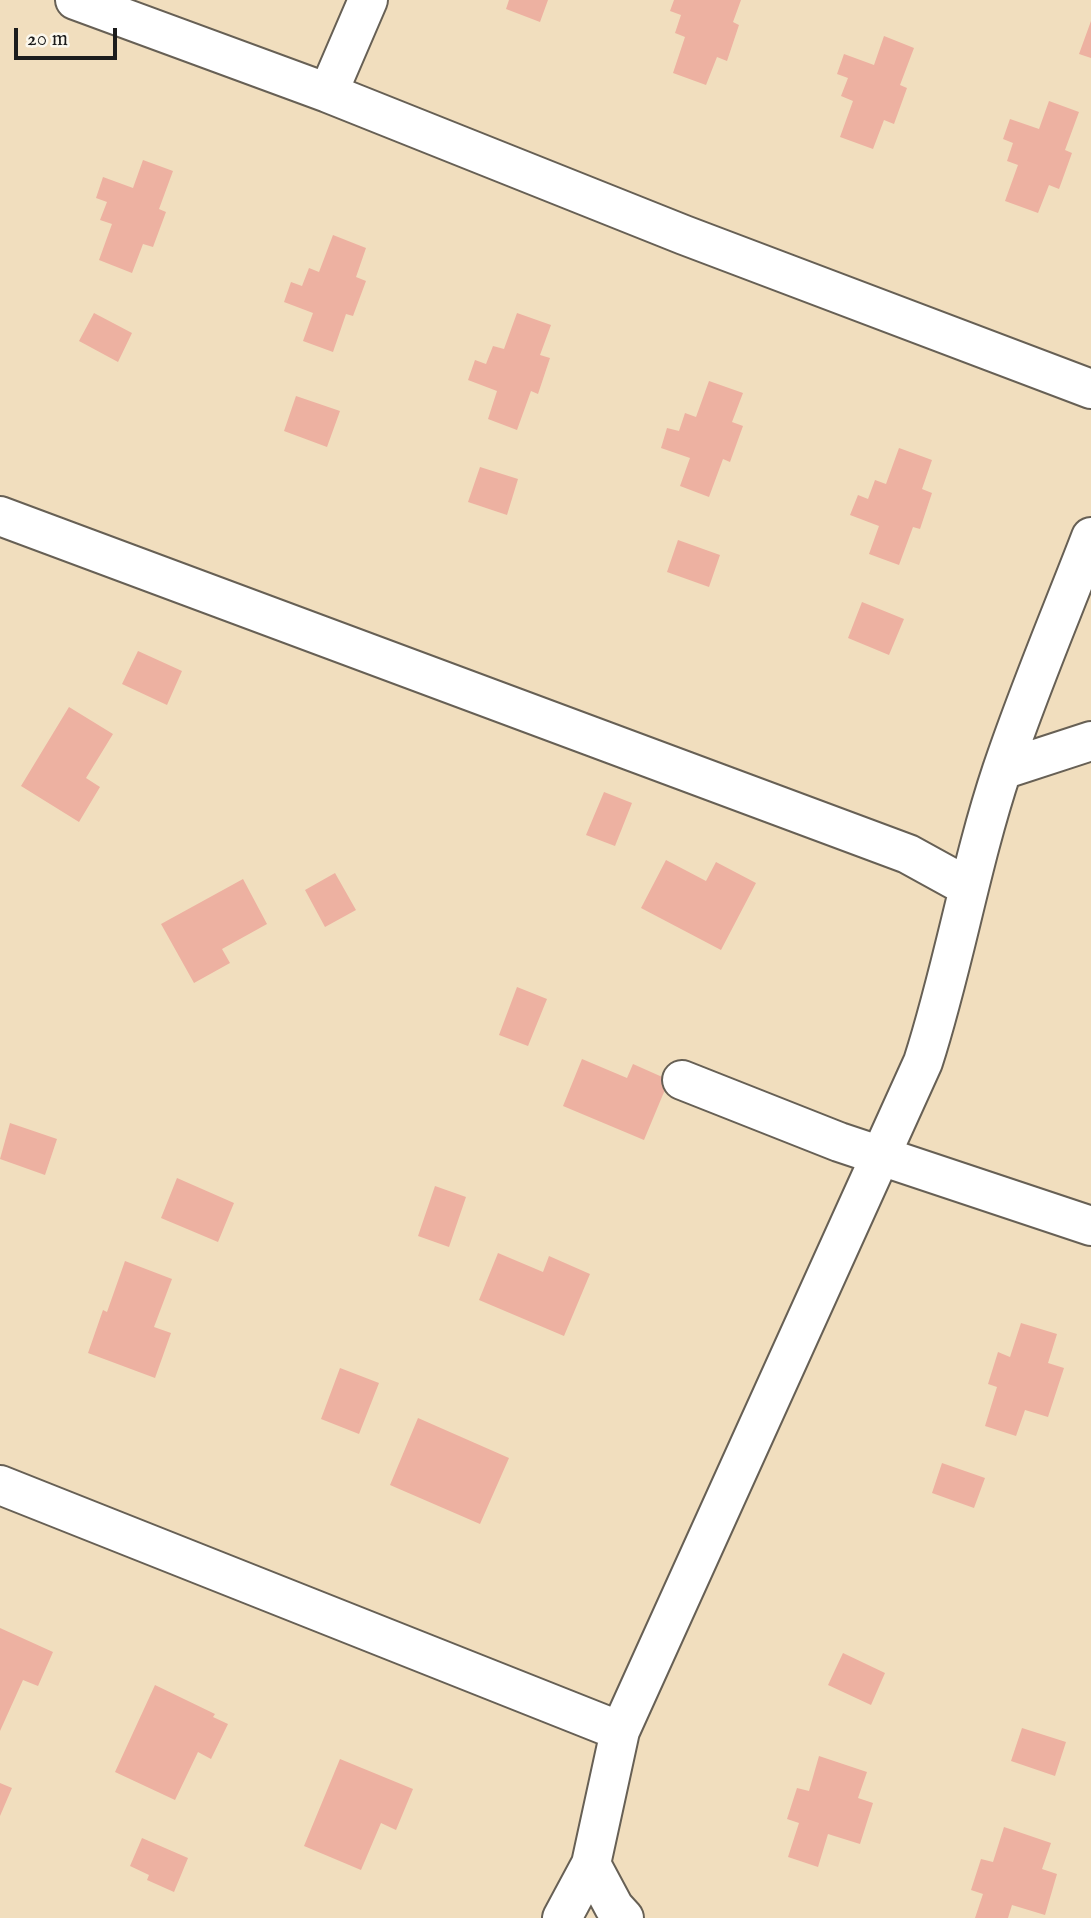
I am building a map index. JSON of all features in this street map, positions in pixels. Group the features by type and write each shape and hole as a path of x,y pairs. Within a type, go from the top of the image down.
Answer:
{"street":[{"path":"75,0 328,93 684,235 1091,389"},
{"path":"328,93 368,0"},
{"path":"0,516 908,854 968,887"},
{"path":"562,1918 591,1864 620,1731 923,1062 968,887 1002,770 1091,537"},
{"path":"1002,770 1091,741"},
{"path":"682,1080 839,1142 1091,1226"},
{"path":"0,1485 620,1731"},
{"path":"591,1864 614,1907 624,1918"}],"building":[{"path":"509,0 548,0 540,22 506,9"},
{"path":"674,0 741,0 733,22 739,25 727,61 717,57 706,85 673,73 685,37 675,33 681,15 670,11"},
{"path":"1091,21 1091,58 1079,54"},
{"path":"884,36 914,48 900,85 907,88 894,124 884,120 873,149 840,137 853,101 841,96 848,78 837,74 844,54 874,65"},
{"path":"1049,101 1079,112 1065,150 1072,153 1059,189 1049,185 1038,213 1005,201 1018,165 1007,161 1013,143 1003,139 1010,119 1039,129"},
{"path":"143,160 173,171 159,209 166,212 153,247 143,244 132,273 99,260 112,224 100,220 107,202 96,198 103,177 133,188"},
{"path":"333,235 366,248 356,277 366,281 353,316 346,314 333,352 303,341 313,313 284,302 291,282 302,286 309,268 319,272"},
{"path":"94,313 132,333 118,362 79,341"},
{"path":"517,313 551,325 540,355 550,358 538,394 531,391 517,430 488,419 497,391 468,380 475,360 486,364 493,346 504,349"},
{"path":"709,381 743,393 732,422 743,426 730,462 723,459 709,497 680,486 690,458 661,448 667,428 679,431 685,413 696,417"},
{"path":"296,396 340,411 327,447 284,431"},
{"path":"899,448 932,460 922,489 932,493 920,529 913,527 899,565 869,554 879,526 850,515 858,495 868,499 875,480 886,484"},
{"path":"480,467 518,479 507,515 468,502"},
{"path":"678,540 720,555 709,587 667,572"},
{"path":"862,602 904,619 889,655 848,638"},
{"path":"138,651 182,671 167,705 122,684"},
{"path":"69,707 113,734 86,778 100,787 79,822 21,786"},
{"path":"604,792 632,803 615,846 586,835"},
{"path":"666,860 706,881 716,862 756,883 721,950 641,908"},
{"path":"335,873 356,910 325,927 305,890"},
{"path":"243,879 267,924 222,949 230,963 194,983 161,924"},
{"path":"517,987 547,999 528,1046 499,1035"},
{"path":"582,1059 627,1078 633,1064 669,1080 644,1140 563,1106"},
{"path":"10,1123 57,1139 45,1175 0,1159"},
{"path":"177,1178 234,1203 218,1242 161,1218"},
{"path":"435,1186 466,1197 449,1247 418,1236"},
{"path":"498,1253 543,1272 549,1256 590,1274 564,1336 479,1300"},
{"path":"125,1261 172,1279 154,1327 171,1333 155,1378 88,1353 103,1310 107,1312"},
{"path":"1021,1323 1057,1334 1048,1363 1064,1368 1048,1417 1025,1410 1016,1436 985,1426 997,1387 988,1384 998,1352 1010,1357"},
{"path":"340,1368 379,1383 359,1434 321,1419"},
{"path":"418,1418 509,1458 480,1524 390,1485"},
{"path":"942,1463 985,1478 974,1508 932,1493"},
{"path":"0,1628 53,1652 38,1686 23,1680 0,1731"},
{"path":"843,1653 885,1673 871,1705 828,1685"},
{"path":"155,1685 215,1714 213,1717 228,1724 211,1759 198,1752 175,1800 115,1772"},
{"path":"1022,1728 1066,1742 1055,1776 1011,1761"},
{"path":"819,1756 867,1772 858,1798 873,1803 860,1844 828,1834 818,1867 788,1857 799,1823 787,1819 797,1788 809,1791"},
{"path":"340,1759 413,1789 396,1830 381,1823 361,1870 304,1846"},
{"path":"0,1783 12,1788 0,1816"},
{"path":"1004,1827 1051,1843 1042,1869 1057,1874 1045,1915 1012,1905 1008,1918 975,1918 983,1894 971,1890 981,1859 993,1862"},
{"path":"142,1838 188,1858 174,1892 147,1880 149,1875 130,1866"}]}
